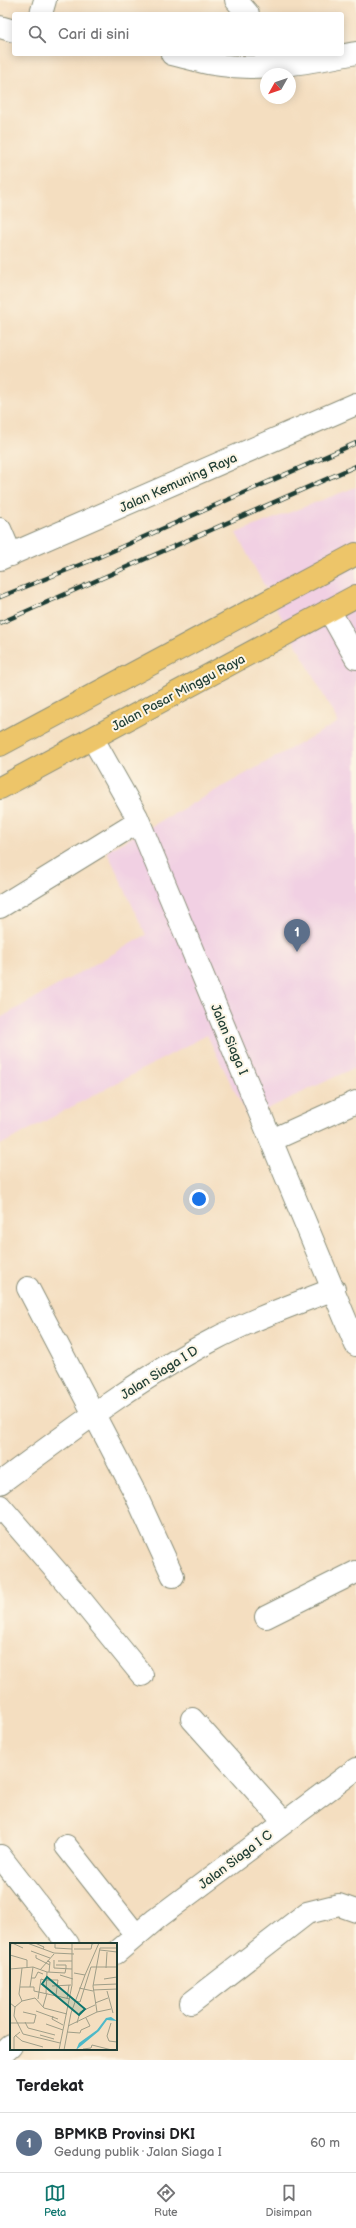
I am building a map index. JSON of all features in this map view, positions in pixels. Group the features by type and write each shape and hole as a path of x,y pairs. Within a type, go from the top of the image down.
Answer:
{"main road":[{"path":"0,745 356,554"},
{"name":"Jalan Pasar Minggu Raya","path":"0,788 356,596"}],"street":[{"path":"42,12 45,0"},
{"path":"236,0 246,12"},
{"path":"0,27 12,30"},
{"path":"344,55 356,53"},
{"path":"180,56 214,64 261,60 301,64 341,56"},
{"name":"Jalan Kemuning Raya","path":"5,557 356,404"},
{"path":"0,529 5,557"},
{"path":"330,610 351,649"},
{"name":"Jalan Siaga I","path":"93,738 138,819 356,1345"},
{"path":"0,907 138,819"},
{"path":"272,1140 356,1102"},
{"path":"28,1288 135,1493 173,1576"},
{"name":"Jalan Siaga I D","path":"0,1483 156,1372 211,1340 261,1317 334,1289"},
{"path":"0,1506 77,1595 142,1675"},
{"path":"266,1617 356,1572"},
{"path":"192,1719 284,1822"},
{"name":"Jalan Siaga I C","path":"117,1952 136,1935 356,1769"},
{"path":"66,1846 136,1935"},
{"path":"0,1856 67,1943"},
{"path":"191,2003 307,1913 339,1905 356,1911"},
{"path":"0,2056 10,2047"}],"shaded area":[{"path":"356,487 356,1067 248,1118 207,1035 0,1145 0,1018 146,935 107,851 338,722 236,533"}],"railway":[{"path":"0,597 92,560 356,443"},
{"path":"0,623 356,466"}],"place":[{"name":"BPMKB Provinsi DKI","path":"297,952"}]}
